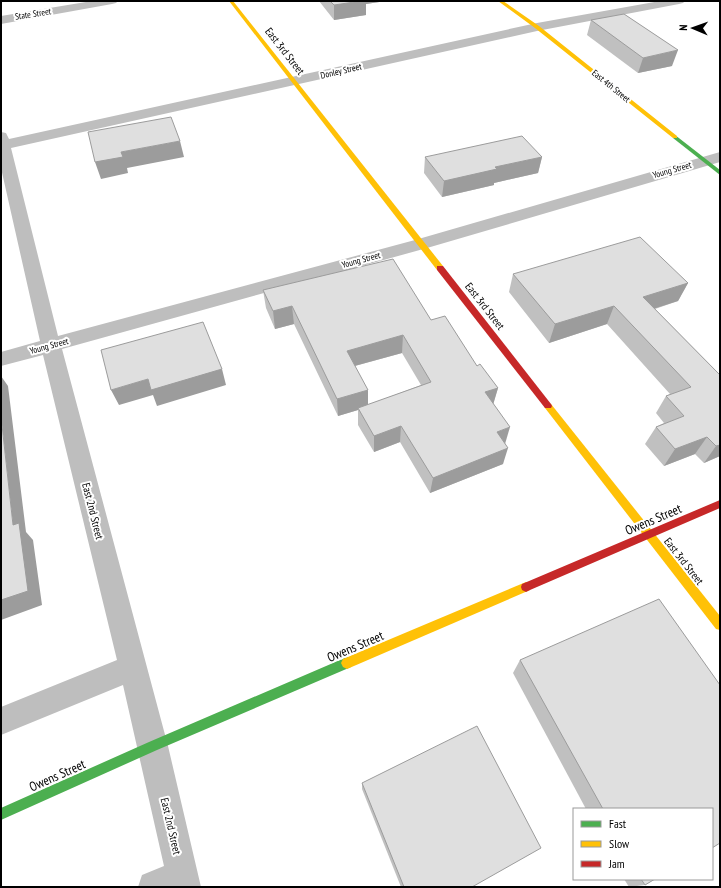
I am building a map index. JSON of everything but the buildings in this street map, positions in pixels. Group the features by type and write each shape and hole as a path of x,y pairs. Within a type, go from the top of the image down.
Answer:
{"main road":[{"name":"East 3rd Street","path":"230,1 720,625"},
{"name":"East 4th Street","path":"500,1 537,27 712,159 720,173"},
{"name":"Owens Street","path":"1,814 153,746 720,504"}],"street":[{"name":"State Street","path":"1,20 112,1"},
{"name":"Donley Street","path":"2,140 293,82 537,27 679,1"},
{"name":"East 2nd Street","path":"2,140 51,346 153,746 174,883"},
{"name":"Young Street","path":"1,359 421,244 712,159"},
{"path":"1,721 133,667"}],"traffic: fast":[{"path":"675,137 720,173"},
{"path":"1,814 153,746 347,663"}],"traffic: slow":[{"path":"231,1 440,268"},
{"path":"500,1 537,27 675,137"},
{"path":"548,406 720,625"},
{"path":"347,663 526,587"}],"traffic: jam":[{"path":"440,268 548,406"},
{"path":"526,587 720,504"}]}
